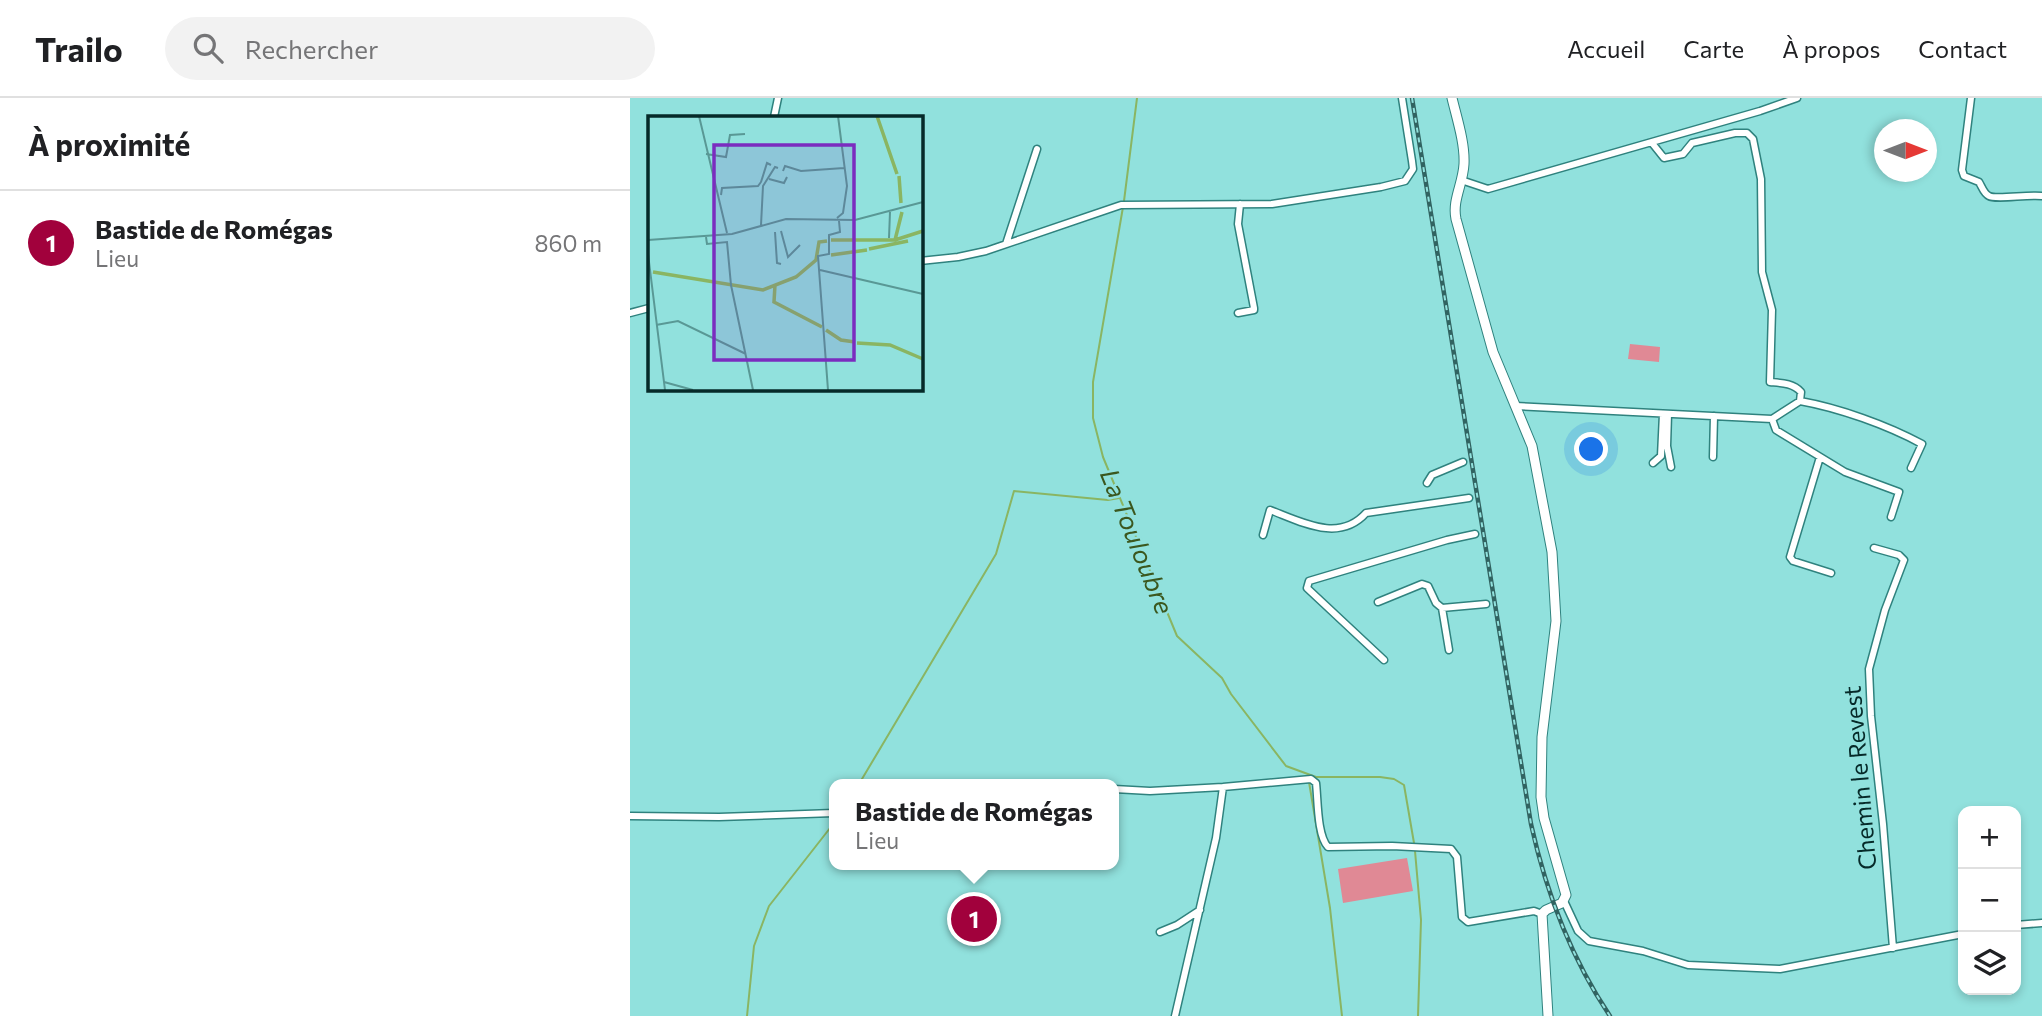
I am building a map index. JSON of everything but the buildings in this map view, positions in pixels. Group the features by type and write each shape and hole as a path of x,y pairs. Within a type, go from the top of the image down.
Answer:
{"main road":[{"path":"1452,98 1464,156 1455,202 1456,219 1493,352 1535,460 1555,577 1556,629 1542,737 1541,797 1544,818 1566,895 1564,901 1542,914 1548,1016"}],"street":[{"path":"774,116 778,98"},
{"path":"922,261 958,257 1006,244 1124,205 1272,204 1405,181 1413,169 1402,98"},
{"path":"1461,180 1488,189 1652,143 1797,98"},
{"path":"1971,98 1962,170 1964,176 1979,182 1991,198 2018,194 2042,196"},
{"path":"1652,143 1664,158 1683,154 1692,143 1735,133 1747,133 1753,139 1762,179 1762,272 1772,310 1770,382 1799,388 1800,401"},
{"path":"1006,244 1037,149"},
{"path":"1238,313 1254,310 1238,224 1240,204"},
{"path":"630,313 648,308"},
{"path":"1516,406 1772,419 1800,401 1861,418 1902,433 1922,444 1911,468"},
{"path":"1653,463 1661,456 1666,414"},
{"path":"1666,414 1671,467"},
{"path":"1713,457 1714,416"},
{"path":"1772,419 1776,430 1845,472 1899,492 1891,517"},
{"path":"1820,457 1790,557 1793,561 1832,573"},
{"path":"1427,483 1432,475 1463,461"},
{"path":"1264,535 1270,510 1314,526 1334,529 1356,524 1366,513 1469,498"},
{"path":"1384,660 1307,588 1309,581 1475,534"},
{"name":"Chemin le Revest","path":"1874,548 1899,555 1905,560 1885,610 1869,669 1893,948"},
{"path":"1378,603 1422,584 1428,586 1436,603 1443,608 1486,604"},
{"path":"1443,608 1449,650"},
{"path":"1119,789 1150,791 1223,788 1311,779 1316,783 1320,831 1323,842 1328,847 1451,849 1457,857 1462,917 1468,922 1534,911 1542,914"},
{"path":"1175,1016 1216,838 1223,788"},
{"path":"630,816 719,817 829,813"},
{"path":"1564,901 1578,931 1588,941 1635,949 1688,965 1780,969 1958,935"},
{"path":"1160,932 1200,911"},
{"path":"2021,925 2042,923"}],"shaded area":[{"path":"1630,344 1660,347 1659,362 1628,359"},
{"path":"1407,858 1413,891 1343,903 1338,869"}],"waterway":[{"name":"La Touloubre","path":"1124,201 1137,98"},
{"name":"La Touloubre","path":"1123,207 1093,382 1093,418 1103,457 1177,636 1222,678 1231,694 1286,766 1316,777 1380,777 1394,779 1404,785 1414,843"},
{"path":"862,779 996,554 1014,491 1108,500 1119,498"},
{"path":"1309,782 1330,908 1342,1016"},
{"path":"747,1016 754,946 769,906 829,829"},
{"name":"La Touloubre","path":"1415,851 1421,920 1418,1016"}],"railway":[{"path":"1412,98 1531,824 1544,875 1561,924 1583,971 1610,1016"}],"place":[{"name":"Bastide de Romégas","path":"974,919"}]}
